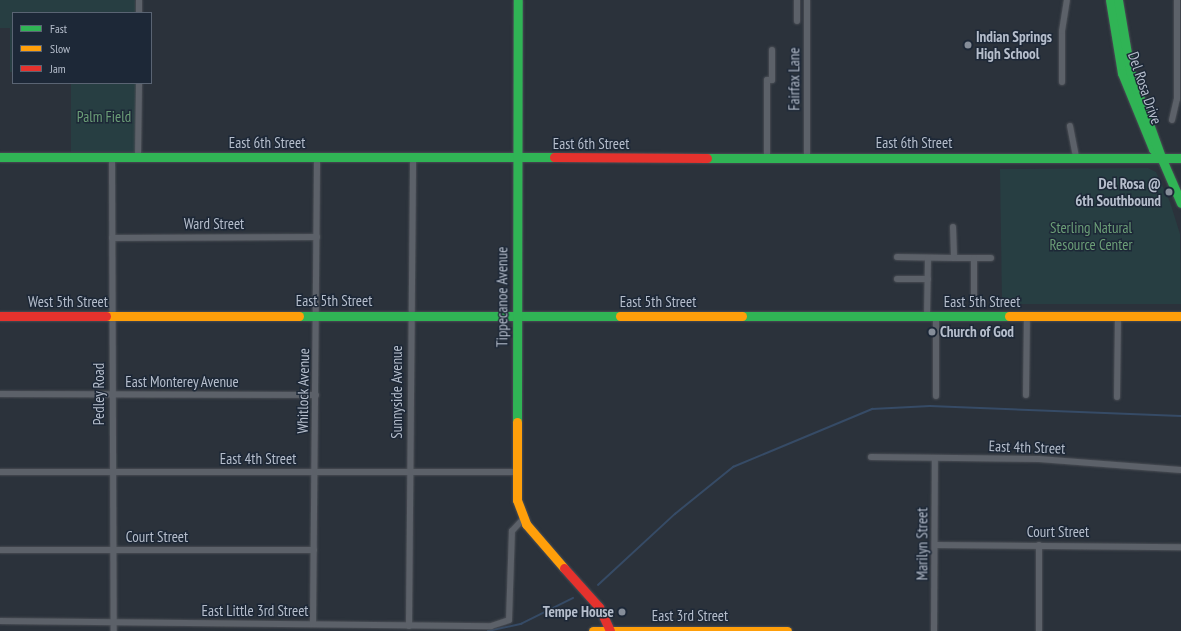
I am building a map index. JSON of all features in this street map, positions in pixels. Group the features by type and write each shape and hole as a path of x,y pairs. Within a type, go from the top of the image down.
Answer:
{"street":[{"path":"139,0 139,12"},
{"name":"Tippecanoe Avenue","path":"518,0 516,316 517,500 523,519 569,576 599,607 609,630"},
{"path":"797,0 797,20"},
{"name":"Fairfax Lane","path":"807,158 808,0"},
{"path":"1062,82 1062,31 1067,0"},
{"name":"Del Rosa Drive","path":"1110,0 1122,73 1153,149 1161,157"},
{"name":"Del Rosa Drive","path":"1118,0 1119,22 1130,72 1161,157 1181,203"},
{"path":"1172,120 1177,99 1177,0"},
{"name":"Fairfax Lane","path":"767,158 767,80 772,80 772,50"},
{"path":"138,157 139,84"},
{"path":"1070,126 1076,157"},
{"name":"East 6th Street","path":"0,157 1181,158"},
{"name":"Pedley Road","path":"112,157 114,631"},
{"name":"Whitlock Avenue","path":"313,624 317,315 317,157"},
{"name":"Sunnyside Avenue","path":"409,626 413,157"},
{"path":"954,227 954,258"},
{"name":"Ward Street","path":"112,238 317,237"},
{"path":"897,257 991,258"},
{"path":"928,258 928,279 932,316 936,396"},
{"path":"974,258 974,297"},
{"path":"897,279 928,279"},
{"name":"West 5th Street","path":"0,316 136,316"},
{"name":"East 5th Street","path":"136,316 1181,316"},
{"path":"1026,395 1027,316"},
{"path":"1117,397 1118,316"},
{"name":"East Monterey Avenue","path":"0,394 316,395"},
{"name":"East 4th Street","path":"871,457 1039,459 1181,470"},
{"name":"Marilyn Street","path":"934,631 935,458"},
{"name":"East 4th Street","path":"0,472 516,472"},
{"name":"East Little 3rd Street","path":"0,621 491,626 509,620 512,531 523,519"},
{"name":"Court Street","path":"935,545 1181,547"},
{"path":"1039,545 1039,631"},
{"name":"Court Street","path":"0,550 314,550"},
{"name":"East 3rd Street","path":"593,631 787,631"}],"green space":[{"path":"0,0 135,0 136,12 12,12 12,72 10,72 10,28 0,28"},
{"name":"Palm Field","path":"71,84 136,84 136,152 71,152"},
{"name":"Sterling Natural Resource Center","path":"1148,168 1156,172 1170,202 1180,234 1181,304 1002,304 1000,169"}],"waterway":[{"path":"598,585 675,514 733,467 872,409 930,406 1181,416"},
{"path":"488,631 521,624 573,598"}],"traffic: fast":[{"path":"517,422 518,0"},
{"path":"1110,0 1122,73 1153,149 1161,157 1181,203"},
{"path":"1118,0 1130,71 1161,157"},
{"path":"0,157 554,157"},
{"path":"707,158 1181,158"},
{"path":"299,316 620,316"},
{"path":"742,316 1009,316"}],"traffic: slow":[{"path":"106,316 299,316"},
{"path":"620,316 742,316"},
{"path":"1009,316 1181,316"},
{"path":"517,422 517,500 526,524 564,568"},
{"path":"593,631 787,631"}],"traffic: jam":[{"path":"554,157 707,158"},
{"path":"0,316 106,316"},
{"path":"564,568 599,607 610,631"}],"place":[{"name":"Indian Springs High School","path":"968,45"},
{"name":"Del Rosa @ 6th Southbound","path":"1169,192"},
{"name":"Church of God","path":"932,332"},
{"name":"Tempe House","path":"622,612"}]}
